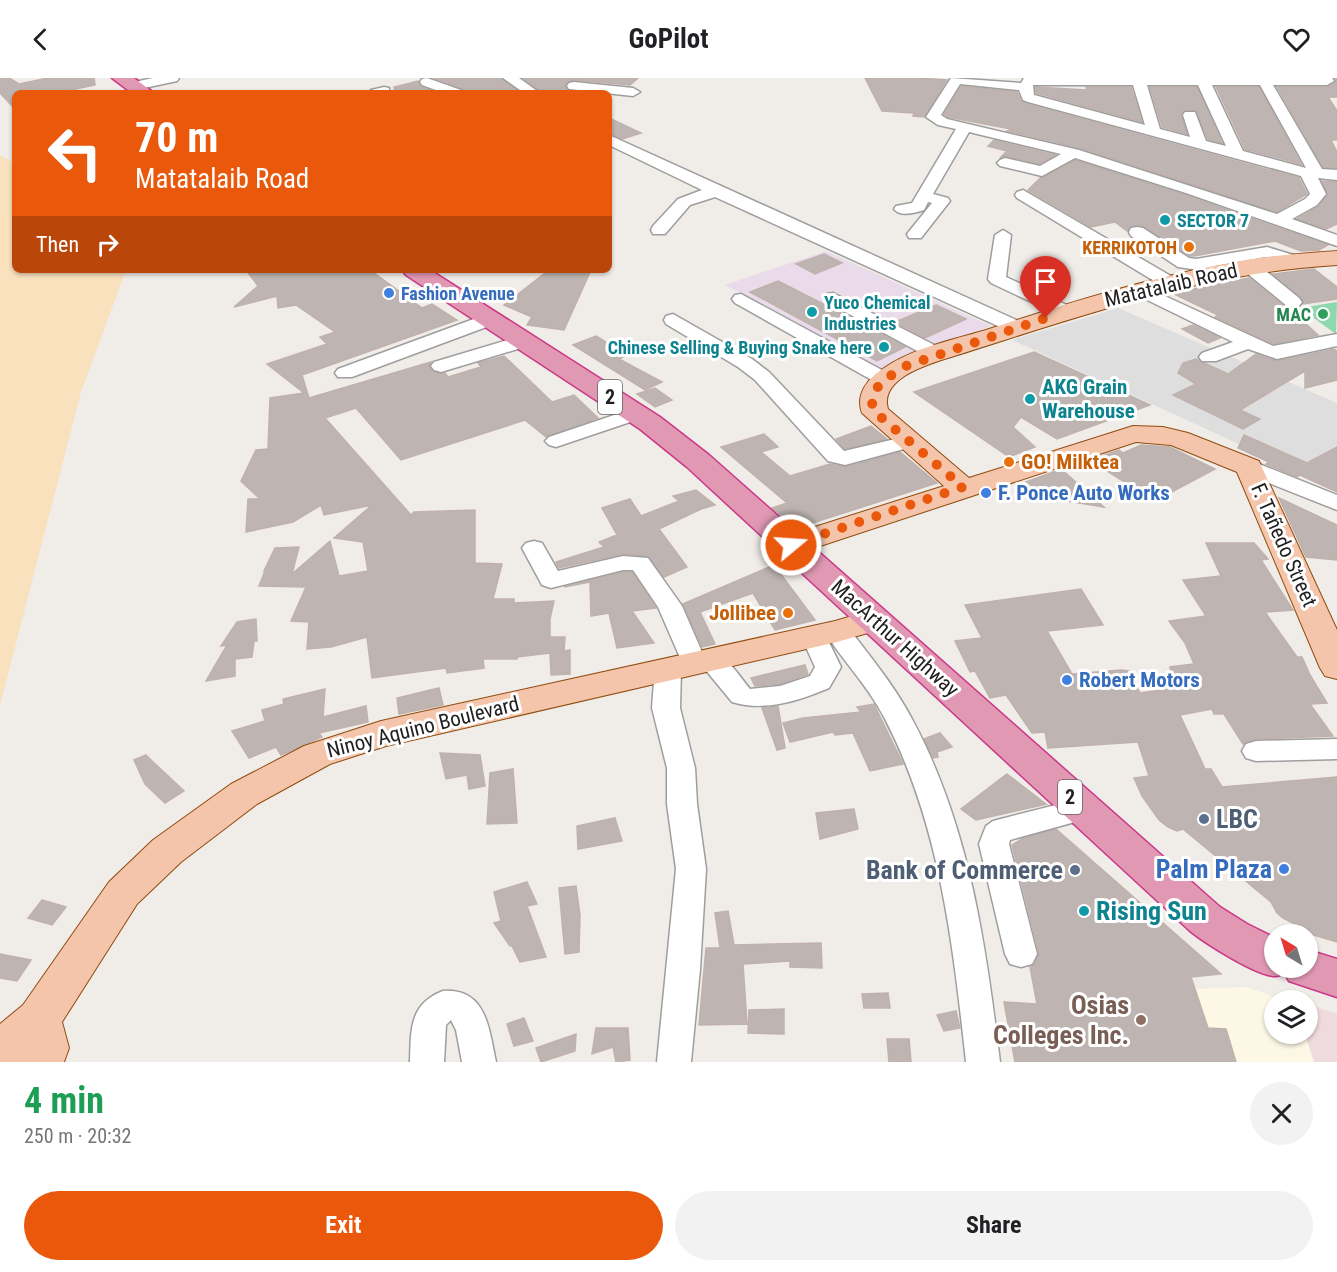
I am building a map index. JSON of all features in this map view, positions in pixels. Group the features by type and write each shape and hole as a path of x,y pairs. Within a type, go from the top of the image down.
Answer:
{"highway":[{"name":"MacArthur Highway","path":"419,273 635,414 698,461 1205,919 1231,937 1264,953"},
{"path":"1318,972 1337,978"}],"main road":[{"name":"Matatalaib Road","path":"884,380 906,366 937,354 1065,311 1170,283 1208,269 1294,261 1334,242"},
{"path":"884,380 873,397 872,405 876,413 963,487"},
{"name":"F. Tañedo Street","path":"963,487 1141,433 1158,434 1184,441 1249,467 1331,638 1337,668"},
{"path":"791,545 963,487"},
{"name":"Ninoy Aquino Boulevard","path":"0,1059 6,1046 39,1019 123,892 167,851 244,794 317,755 381,734 826,634 876,620"},
{"path":"39,1019 46,1048 41,1062"}],"street":[{"path":"134,86 172,78"},
{"path":"510,78 528,90"},
{"path":"1024,87 956,80 933,117 943,122 1074,153 1151,175 1334,242"},
{"path":"1024,87 1027,81 1328,83"},
{"path":"1139,81 1154,132"},
{"path":"1203,81 1236,153"},
{"path":"427,82 448,90"},
{"path":"1077,82 1089,114"},
{"path":"1265,82 1312,173 1318,194 1311,202 1278,220"},
{"path":"575,86 633,92"},
{"path":"1024,87 1029,98 1312,173 1337,175"},
{"path":"1191,115 1199,143"},
{"path":"902,209 918,207 965,126"},
{"path":"612,140 716,191 1018,327"},
{"path":"1005,163 1042,171 1074,153"},
{"path":"659,230 684,202 716,191"},
{"path":"1023,195 1170,283"},
{"path":"915,234 942,201 924,196"},
{"path":"1137,232 1184,263 1208,269"},
{"path":"1003,235 997,279 1065,311"},
{"path":"1208,269 1204,262 1267,252 1294,261"},
{"path":"1249,266 1293,302"},
{"path":"1141,290 1260,349 1277,353 1337,340"},
{"path":"833,298 937,354"},
{"path":"741,299 884,380"},
{"path":"345,373 490,319"},
{"path":"673,320 745,363 762,376 836,456 845,459 852,458 908,442"},
{"path":"441,366 524,341"},
{"path":"1209,357 1247,343"},
{"path":"556,441 635,414"},
{"path":"1249,467 1337,503"},
{"path":"534,548 551,579 623,563 640,563 670,606 691,663 748,699 759,699 820,682 828,667 826,634"},
{"path":"826,634 897,717 938,810 972,963 983,1062"},
{"path":"674,1062 684,969 691,869 682,804 681,768 666,708 691,663"},
{"path":"1256,751 1337,749"},
{"path":"1021,954 994,844 997,834 1003,829 1083,809"},
{"path":"428,1062 430,1017 446,1005 463,1008 471,1022 479,1062"}],"shaded area":[{"path":"826,251 991,326 881,369 725,285"},
{"path":"1118,308 1337,403 1337,489 1012,340"},
{"name":"Osias Colleges Inc.","path":"1245,987 1264,993 1264,1044 1308,1044 1314,1062 1015,1062 1004,1002 1091,1007 1195,989"},
{"path":"1318,1007 1337,1014 1337,1062 1314,1062 1308,1044 1318,1044"}],"sand":[{"path":"0,155 12,162 12,273 125,273 81,392 0,705"}],"green space":[{"name":"MAC","path":"1337,302 1336,334 1300,308"}],"building":[{"path":"0,78 9,78 19,84 48,78 94,78 95,85 71,90 12,90 12,106 0,93"},
{"path":"434,78 501,78 516,90 463,90"},
{"path":"523,78 638,78 630,85 574,80 565,85 568,90 538,90"},
{"path":"865,78 947,80 924,117 913,116 914,113 882,111"},
{"path":"1335,78 1337,78 1337,97 1328,97 1337,111 1337,140 1331,140 1337,152 1337,168 1323,167 1277,87 1327,87 1335,83"},
{"path":"418,81 421,87 429,90 394,90 394,87"},
{"path":"961,86 1017,92 1021,101 1027,104 1299,178 1307,194 1277,212 1080,148 1007,131 1011,129 948,117 944,114"},
{"path":"1035,87 1087,90 1086,87 1131,87 1142,122 1036,93"},
{"path":"1150,87 1197,87 1222,143 1208,139 1195,110 1185,110 1181,114 1187,134 1162,127"},
{"path":"1216,87 1259,87 1301,164 1245,149"},
{"path":"612,119 641,133 622,139 612,134"},
{"path":"994,140 1055,155 1040,164 1005,156 1000,158 1007,151 988,146"},
{"path":"1075,160 1185,195 1328,245 1319,250 1301,251 1275,241 1190,256 1143,226 1131,226 1127,231 1115,222 1091,227 1028,190 1040,178"},
{"path":"1322,181 1337,182 1337,224 1326,229 1297,219 1318,207 1328,195"},
{"path":"824,254 842,263 815,274 796,264"},
{"path":"1314,269 1337,287 1337,299 1303,304 1300,296 1273,274"},
{"path":"248,273 374,273 422,308 432,304 457,320 302,375 309,398 431,362 429,366 432,371 445,373 448,377 481,367 478,363 504,356 552,402 574,395 598,418 546,437 525,420 401,460 356,408 325,418 411,515 414,512 475,510 475,563 502,564 493,599 514,599 514,603 554,601 550,619 550,637 565,637 564,651 570,650 570,674 551,675 550,653 517,657 517,659 483,659 484,668 447,673 446,668 372,678 367,637 331,647 307,649 309,622 291,621 306,587 259,586 264,571 275,548 299,547 292,574 330,541 339,576 368,571 363,542 334,538 372,505 324,515 321,505 293,522 246,532 248,499 260,499 241,481 256,450 268,449 270,398 304,393 267,364 327,344 320,337 335,332 296,305 278,308 277,296 234,307 258,286"},
{"path":"545,273 590,273 564,330 527,325 532,317 504,305"},
{"path":"1249,278 1286,308 1292,308 1298,313 1294,313 1318,335 1273,344 1215,317 1218,315 1172,293"},
{"name":"Yuco Chemical Industries","path":"778,281 905,347 877,361 750,292"},
{"path":"936,305 966,319 925,338 895,322"},
{"path":"1193,325 1220,338 1208,343 1182,329"},
{"path":"596,336 627,355 619,359 662,382 645,390 573,345"},
{"path":"1334,349 1337,351 1337,380 1305,388 1305,371 1240,410 1260,419 1243,429 1173,395 1196,384 1178,373 1183,363 1196,359 1228,374 1256,354 1277,361"},
{"name":"AKG Grain Warehouse","path":"1034,352 1150,405 1057,439 1021,417 1013,427 1035,447 1009,457 914,392"},
{"path":"655,388 672,400 655,407 637,394"},
{"path":"871,426 887,439 845,449 836,439"},
{"path":"764,434 778,447 761,452 790,476 830,464 846,467 900,452 937,483 797,528 772,508 787,503 721,447"},
{"path":"1244,435 1307,463 1337,447 1337,492 1300,475 1297,477 1266,464 1269,462 1238,448"},
{"path":"1141,445 1170,447 1215,469 1155,501 1089,460 1119,450 1123,453"},
{"path":"1061,469 1104,507 1049,498 1026,482"},
{"path":"696,490 715,505 701,509 659,529 687,567 664,577 648,556 623,554 559,568 557,565 556,562 604,547 599,542 617,535 602,508 630,499 641,516 679,501 673,496"},
{"path":"1279,498 1337,525 1337,560 1306,557"},
{"path":"1206,543 1254,543 1268,559 1261,560 1293,610 1265,612 1297,657 1302,657 1327,703 1310,704 1333,736 1256,739 1243,744 1224,714 1214,714 1212,709 1180,715 1205,769 1211,769 1222,787 1337,777 1337,942 1318,936 1318,924 1295,924 1283,918 1271,902 1183,829 1177,831 1159,820 1142,796 1134,778 1149,776 1138,742 1048,748 1045,732 1032,733 1006,695 990,698 975,671 970,672 955,641 982,638 965,605 1081,589 1103,625 1047,631 1072,674 1130,671 1140,693 1174,688 1170,667 1194,664 1185,643 1169,621 1206,616 1183,580 1221,576"},
{"path":"774,565 815,620 775,630 753,593 700,612 715,644 702,647 683,604"},
{"path":"623,572 632,572 656,608 632,611 654,643 617,648 609,613 591,616 590,582 564,587"},
{"path":"256,619 257,641 254,641 252,657 235,659 235,676 206,681 227,645 221,646 237,622"},
{"path":"805,665 808,674 780,684 755,686 751,678"},
{"path":"439,688 443,705 399,714 397,698"},
{"path":"325,689 323,717 366,706 368,722 319,733 322,737 281,755 276,747 249,758 232,731 265,721 262,710 284,704 283,699"},
{"path":"874,704 903,764 870,771 853,733 835,735 833,732 790,742 783,723 803,718 861,712 857,707"},
{"path":"778,706 785,748 777,750 762,708"},
{"path":"940,733 952,747 937,752 938,757 933,758 924,739"},
{"path":"440,753 480,755 485,786 469,789 467,775 446,779"},
{"path":"146,755 184,791 165,803 145,784 134,760"},
{"path":"513,769 517,823 487,824 490,773"},
{"path":"1007,774 1046,804 976,820 961,809"},
{"path":"854,809 858,829 820,839 816,813"},
{"path":"615,818 622,841 578,849 577,826"},
{"path":"1056,829 1221,974 1191,977 1208,1028 1226,1029 1236,1062 1015,1062 1004,1002 1037,1004 1030,967 1034,965 1039,953 1012,845 1022,839"},
{"path":"527,882 537,904 527,906 546,957 520,962 512,946 494,923 501,921 494,892"},
{"path":"576,886 580,915 579,952 565,954 559,888"},
{"path":"42,900 66,907 52,925 28,918"},
{"path":"728,911 734,945 821,943 822,968 790,967 790,961 743,964 747,1024 699,1025 706,948 720,948 715,913"},
{"path":"0,954 31,960 17,981 0,978"},
{"path":"888,993 890,1008 864,1008 862,994"},
{"path":"784,1009 784,1034 748,1033 749,1010"},
{"path":"956,1011 960,1028 944,1031 937,1015"},
{"path":"524,1018 533,1041 514,1046 507,1024"},
{"path":"596,1028 628,1028 630,1060 616,1062 613,1047 592,1054"},
{"path":"576,1034 575,1051 541,1062 536,1048"},
{"path":"887,1039 909,1039 911,1062 889,1062"}],"place":[{"name":"SECTOR 7","path":"1165,220"},
{"name":"KERRIKOTOH","path":"1189,247"},
{"name":"Fashion Avenue","path":"389,293"},
{"name":"Yuco Chemical Industries","path":"812,312"},
{"name":"MAC","path":"1323,314"},
{"name":"Chinese Selling & Buying Snake here","path":"884,347"},
{"name":"AKG Grain Warehouse","path":"1030,399"},
{"name":"GO! Milktea","path":"1009,462"},
{"name":"F. Ponce Auto Works","path":"986,493"},
{"name":"Jollibee","path":"788,613"},
{"name":"Robert Motors","path":"1067,680"},
{"name":"LBC","path":"1204,819"},
{"name":"Palm Plaza","path":"1284,869"},
{"name":"Bank of Commerce","path":"1075,870"},
{"name":"Rising Sun","path":"1084,911"},
{"name":"Osias Colleges Inc.","path":"1141,1020"}],"route":[{"path":"791,545 963,487 876,413 872,405 876,389 884,380 906,366 1046,318"}]}
